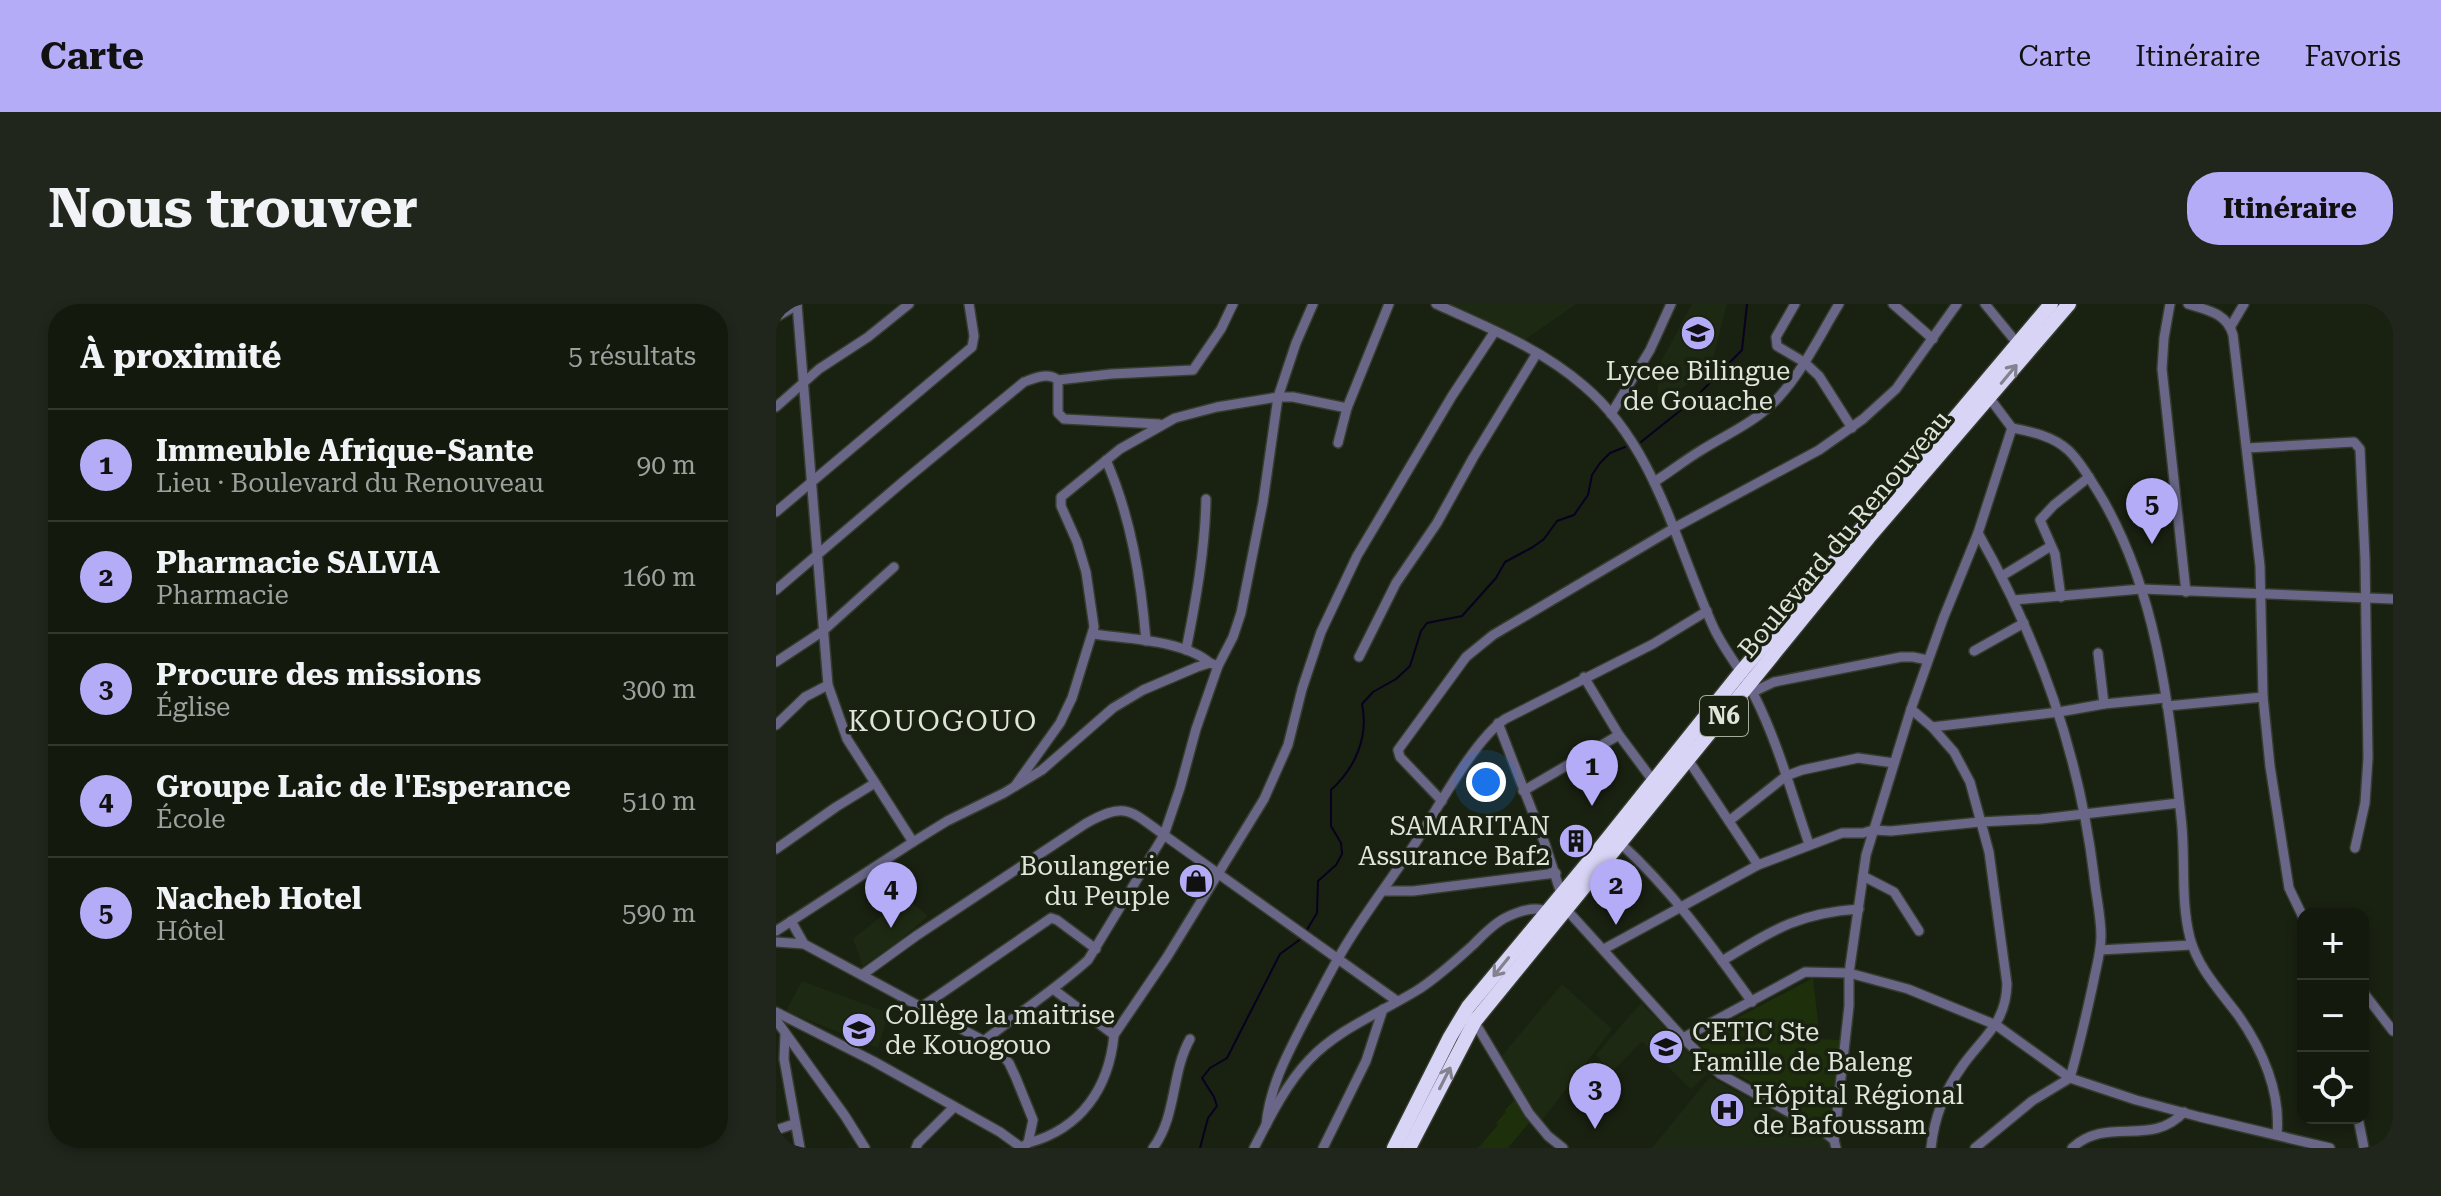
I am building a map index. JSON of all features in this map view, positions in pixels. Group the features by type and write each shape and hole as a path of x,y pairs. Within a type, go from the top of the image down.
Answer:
{"highway":[{"name":"Boulevard du Renouveau","path":"1394,1148 1421,1109 1470,1016 1619,842 1684,755 1746,683 1865,532 2022,348 2051,304"},
{"name":"Boulevard du Renouveau","path":"2022,348 2069,304"},
{"name":"Boulevard du Renouveau","path":"1557,913 1561,893 1654,782 1684,755"},
{"name":"Boulevard du Renouveau","path":"1409,1148 1421,1109"}],"street":[{"path":"776,317 797,304 828,685 847,739 913,842"},
{"path":"776,407 819,369 868,337 909,304"},
{"path":"776,512 972,347 974,336 969,304"},
{"path":"776,590 1020,385 1043,376 1058,380 1193,370 1221,329 1233,304"},
{"path":"984,1041 1088,960 1164,835 1214,665 1233,637 1241,613 1274,440 1278,397 1313,304"},
{"path":"1338,443 1347,408 1389,304"},
{"path":"1436,304 1537,353 1586,387 1635,446 1654,482 1719,638 1746,683 1786,776 1809,844"},
{"path":"1611,414 1650,350 1671,304"},
{"path":"1795,304 1776,337 1776,343 1819,376 1852,428"},
{"path":"1654,482 1761,414 1778,398 1839,304"},
{"path":"1893,304 1933,339"},
{"path":"1442,801 1400,757 1398,750 1466,657 1493,635 1852,428 1889,397 1957,304"},
{"path":"1985,304 2022,348"},
{"path":"2170,304 2162,369 2186,592"},
{"path":"2188,304 2216,313 2231,326"},
{"path":"2244,304 2231,326 2262,593 2263,697 2280,842 2289,888 2299,908"},
{"path":"776,1012 873,1061 1024,1146 1044,1139 1080,1116 1105,1076 1111,1060 1114,1035 1167,957 1274,779 1288,745 1321,632 1357,556 1444,409 1495,331"},
{"path":"1359,657 1396,583 1437,523 1537,353"},
{"path":"1058,380 1058,413 1064,419 1163,424"},
{"path":"1985,392 2012,428 2058,443 2077,460 2124,541 2152,625 2166,702 2179,803 2187,923 2192,945 2210,979 2252,1036 2260,1052 2275,1096 2277,1134"},
{"path":"1015,786 1060,723 1072,698 1093,634 1094,619 1086,572 1060,501 1064,494 1120,449 1175,418 1278,397 1347,408"},
{"path":"1835,1144 1849,1006 1849,973 1873,830 1911,709 1978,533 2012,428"},
{"path":"2247,448 2354,442 2359,446 2366,599 2368,758 2365,803 2355,848"},
{"path":"1106,460 1129,521 1144,608 1146,641"},
{"path":"2061,597 2059,574 2051,546 2040,525 2041,517 2089,477"},
{"path":"1186,650 1196,599 1206,499"},
{"path":"1976,1148 2032,1101 2070,1078 2100,950 2100,926 2085,815 2059,712 2038,652 1978,533"},
{"path":"2002,576 2051,546"},
{"path":"776,662 823,631 894,567"},
{"path":"2014,600 2141,589 2393,599"},
{"path":"1266,1125 1271,1092 1283,1062 1338,958 1471,756 1498,723 1653,644 1707,611"},
{"path":"1974,651 2024,623"},
{"path":"1093,634 1186,650 1214,665"},
{"path":"2098,653 2104,704"},
{"path":"1746,683 1774,682 1901,657 1928,660"},
{"path":"776,931 913,842 1042,770 1113,708 1164,680 1214,665"},
{"path":"1584,677 1619,735 1654,782"},
{"path":"776,725 805,697 828,685"},
{"path":"1932,727 2104,704 2263,697"},
{"path":"1911,709 1932,727 1960,760 1972,789 1989,852 2006,966 2007,999 1996,1025 1954,1078 1941,1105 1931,1148"},
{"path":"1498,723 1561,893"},
{"path":"1523,791 1619,735"},
{"path":"1684,755 1758,865"},
{"path":"1729,821 1786,776 1812,766 1852,758 1894,763"},
{"path":"776,849 875,783"},
{"path":"1604,949 1758,865 1842,833 2041,819 2179,803"},
{"path":"862,975 1104,813 1129,811 1141,816 1397,1001"},
{"path":"1619,842 1647,867 1681,907 1752,1002"},
{"path":"1384,891 1413,891 1556,873"},
{"path":"1863,876 1894,892 1919,931"},
{"path":"1722,961 1761,937 1801,918 1859,909"},
{"path":"1254,1148 1306,1063 1318,1050 1416,991 1501,920 1526,910 1557,913 1604,949 1683,1038 1720,1074 1823,1131 1835,1144"},
{"path":"920,1008 1051,918 1096,949"},
{"path":"791,921 804,944"},
{"path":"776,942 804,944 1000,1052 1009,1063 1033,1120 1024,1146"},
{"path":"2100,950 2192,945"},
{"path":"1683,1038 1809,971 1849,973 1908,989 1996,1025 2070,1078 2184,1112 2277,1134 2302,1145 2330,1148"},
{"path":"1053,989 1114,1035"},
{"path":"2369,1000 2392,1029"},
{"path":"1323,1148 1366,1061 1383,1009"},
{"path":"1470,1016 1529,1113 1563,1148"},
{"path":"776,1020 865,1148"},
{"path":"785,1035 784,1059 800,1148"},
{"path":"1153,1148 1168,1116 1178,1071 1190,1039"},
{"path":"916,1148 954,1107"},
{"path":"2072,1148 2094,1135 2118,1132 2143,1135 2159,1131 2176,1122 2184,1112"},
{"path":"776,1130 794,1124"},
{"path":"2359,1124 2364,1148"}],"shaded area":[{"path":"1450,304 1576,304 1522,342"},
{"name":"Lycee Bilingue de Gouache","path":"1692,304 1727,304 1712,362 1677,393 1658,402 1658,367"},
{"path":"905,897 928,916 863,966 853,939"},
{"path":"1813,978 1820,1039 1841,1040 1829,1122 1824,1124 1740,1076 1695,1040"},
{"name":"Collège la maitrise de Kouogouo","path":"802,981 889,1013 878,1048 786,1011"},
{"path":"1562,984 1612,1029 1540,1123 1500,1058"},
{"name":"CETIC Ste Famille de Baleng","path":"1641,1003 1708,1073 1691,1089 1642,1041 1611,1073 1596,1055"},
{"name":"Hôpital Régional de Bafoussam","path":"1710,1077 1833,1143 1832,1148 1652,1148"},
{"path":"1514,1100 1529,1123 1508,1148 1478,1148 1498,1125 1496,1123"}],"waterway":[{"path":"1641,442 1691,402 1742,350 1747,304"},
{"path":"1305,933 1317,913 1318,881 1336,865 1342,854 1341,843 1331,826 1331,790 1347,772 1362,740 1362,704 1373,692 1396,679 1410,666 1421,631 1427,623 1462,616 1496,578 1505,562 1544,539 1557,521 1574,515 1588,495 1592,475 1600,463 1610,453 1625,447"},
{"path":"1200,1148 1208,1118 1217,1106 1202,1078 1210,1068 1227,1058 1280,954 1302,938"}],"place":[{"name":"Lycee Bilingue de Gouache","path":"1698,333"},
{"name":"Nacheb Hotel","path":"2152,544"},
{"name":"Immeuble Afrique-Sante","path":"1592,806"},
{"name":"SAMARITAN Assurance Baf2","path":"1576,841"},
{"name":"Boulangerie du Peuple","path":"1196,881"},
{"name":"Pharmacie SALVIA","path":"1616,925"},
{"name":"Groupe Laic de l'Esperance","path":"891,928"},
{"name":"Collège la maitrise de Kouogouo","path":"859,1030"},
{"name":"CETIC Ste Famille de Baleng","path":"1666,1047"},
{"name":"Hôpital Régional de Bafoussam","path":"1727,1110"},
{"name":"Procure des missions","path":"1595,1129"}],"district":[{"name":"KOUOGOUO","path":"943,721"}]}
